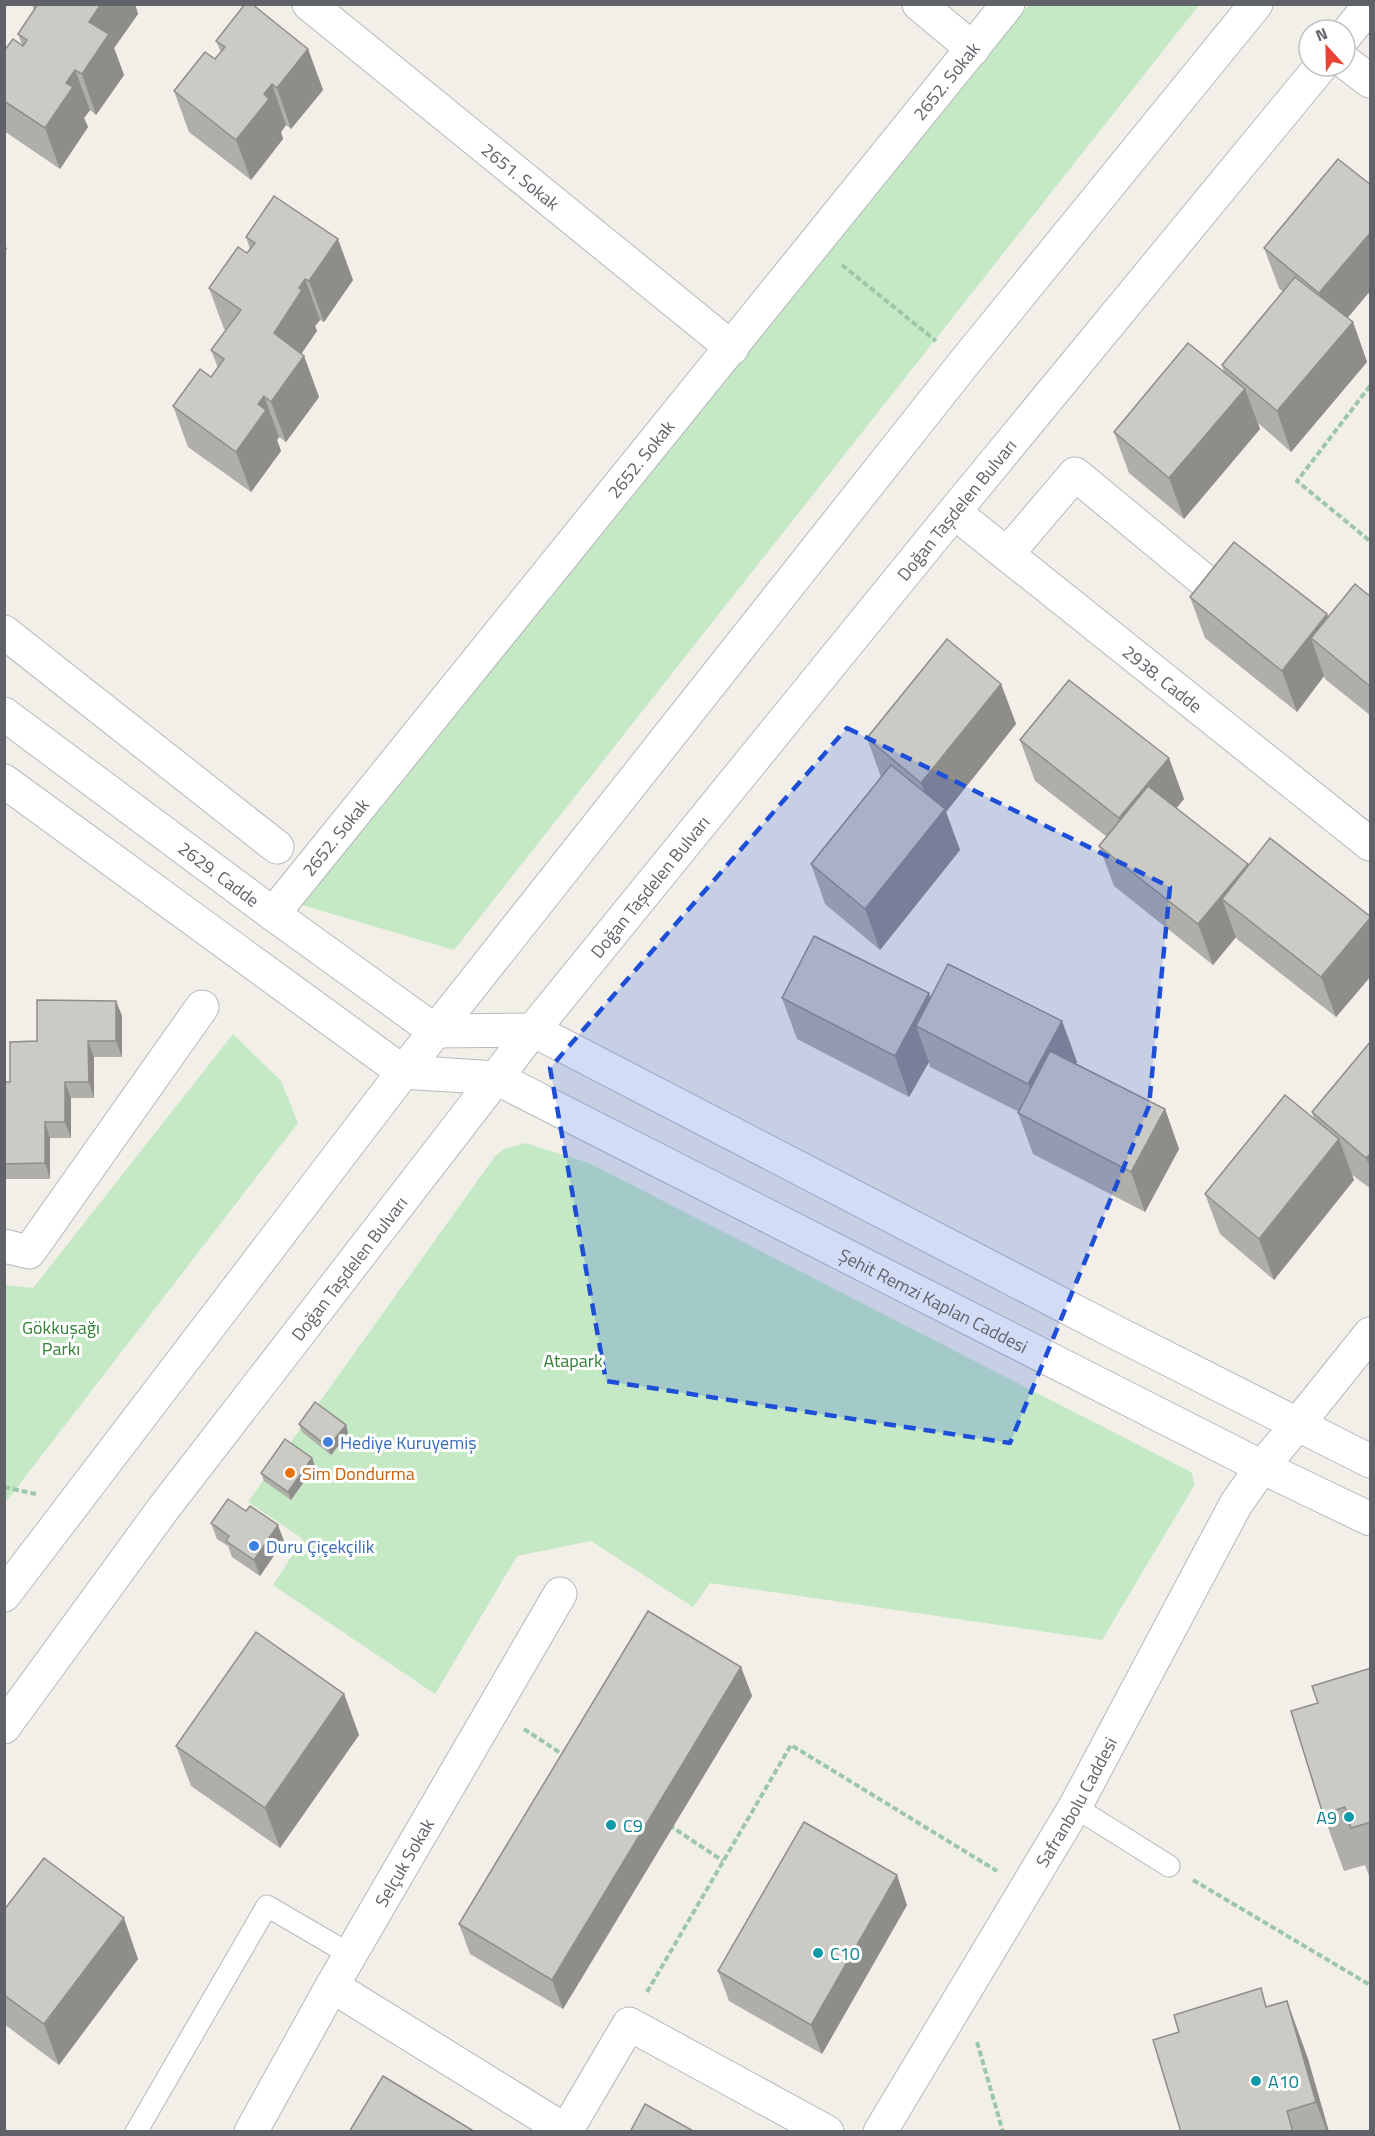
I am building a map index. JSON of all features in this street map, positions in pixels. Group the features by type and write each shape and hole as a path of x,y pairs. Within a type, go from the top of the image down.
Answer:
{"main road":[{"name":"2651. Sokak","path":"309,4 732,348"},
{"path":"919,4 972,49"},
{"name":"2652. Sokak","path":"273,914 1008,4"},
{"path":"4,1595 435,1031 964,363 1256,4"},
{"path":"1357,22 1371,5"},
{"path":"1357,71 1371,81"},
{"name":"Doğan Taşdelen Bulvarı","path":"4,1727 163,1509 533,1030 954,512 1311,78"},
{"path":"1007,554 1075,474 1224,597"},
{"name":"2938. Cadde","path":"954,512 1371,844"},
{"path":"4,632 277,847"},
{"name":"2629. Cadde","path":"4,714 435,1031"},
{"path":"4,781 403,1072 496,1078"},
{"path":"17,1249 202,1007"},
{"path":"435,1031 533,1030 1297,1425 1371,1461"},
{"name":"Şehit Remzi Kaplan Caddesi","path":"496,1078 1262,1467 1371,1519"},
{"name":"Safranbolu Caddesi","path":"880,2132 1075,1808 1236,1504 1262,1467 1371,1334"},
{"name":"Selçuk Sokak","path":"251,2132 332,1986 560,1594"},
{"path":"332,1986 566,2131 629,2024 827,2132"}],"lane":[{"path":"1075,1808 1169,1866"},
{"path":"136,2132 267,1906 351,1955"}],"path":[{"path":"816,243 964,363"},
{"path":"1371,386 1297,481 1371,541"},
{"path":"494,1708 573,1762"},
{"path":"629,2024 791,1745 1025,1889"},
{"path":"663,1821 723,1861"},
{"path":"1169,1866 1371,1985"},
{"path":"962,1993 1002,2132"}],"highlighted area":[{"path":"847,728 1170,887 1149,1106 1010,1443 606,1381 550,1068"}],"green space":[{"path":"1029,5 1199,5 454,950 302,905"},
{"name":"Gökkuşağı Parkı","path":"233,1034 281,1081 298,1123 5,1503 5,1285 33,1288"},
{"name":"Atapark","path":"525,1143 589,1163 1191,1472 1195,1484 1102,1640 710,1583 693,1607 591,1541 517,1556 435,1694 273,1585 303,1539 248,1502 495,1156 504,1149"}],"building":[{"path":"38,4 101,4 89,22 109,34 82,74 75,70 66,83 73,87 45,128 4,101 4,51 13,39 23,46 27,40 18,34"},
{"path":"245,4 252,4 308,49 277,88 272,84 264,94 269,99 236,140 174,91 205,52 215,59 225,47 216,41"},
{"path":"1338,159 1371,185 1371,232 1319,293 1264,248"},
{"path":"274,196 338,239 309,281 305,279 299,288 302,290 274,333 304,356 271,402 264,396 258,404 266,410 236,452 173,406 200,369 211,377 224,359 211,350 241,310 209,288 238,247 247,253 255,243 246,237"},
{"path":"1295,277 1353,322 1277,411 1222,365"},
{"path":"1188,343 1245,389 1169,478 1114,432"},
{"path":"1234,542 1327,614 1282,671 1190,597"},
{"path":"1355,584 1371,597 1371,687 1311,638"},
{"path":"947,639 1001,684 921,783 867,738"},
{"path":"1069,680 1169,758 1119,818 1020,740"},
{"path":"891,765 945,809 865,909 811,864"},
{"path":"1148,786 1248,864 1198,924 1099,846"},
{"path":"1270,838 1371,917 1321,977 1222,899"},
{"path":"814,936 929,993 895,1056 782,998"},
{"path":"948,964 1062,1021 1028,1084 916,1026"},
{"path":"37,1000 116,1001 116,1041 88,1041 89,1082 65,1082 65,1122 45,1122 45,1163 4,1164 4,1082 10,1082 10,1042 37,1041"},
{"path":"1371,1041 1371,1153 1366,1158 1312,1112"},
{"path":"1050,1051 1165,1109 1131,1172 1018,1113"},
{"path":"1285,1095 1339,1139 1259,1239 1205,1194"},
{"name":"Hediye Kuruyemiş","path":"315,1402 346,1425 328,1447 299,1424"},
{"name":"Sim Dondurma","path":"285,1439 312,1458 288,1492 261,1473"},
{"path":"228,1499 246,1511 250,1506 278,1525 254,1560 226,1541 229,1536 211,1523"},
{"name":"C9","path":"648,1611 741,1667 552,1980 459,1924"},
{"path":"256,1632 344,1694 265,1808 176,1746"},
{"path":"1371,1668 1371,1822 1351,1828 1345,1807 1323,1814 1291,1711 1318,1703 1312,1686"},
{"name":"C10","path":"804,1822 897,1875 811,2025 718,1971"},
{"path":"44,1858 124,1918 44,2024 4,1995 4,1910"},
{"path":"1261,1988 1266,2007 1287,2001 1316,2102 1287,2111 1293,2132 1181,2132 1153,2040 1179,2032 1174,2015"},
{"path":"383,2076 472,2130 471,2132 349,2132"},
{"path":"645,2104 695,2132 630,2132"}],"place":[{"name":"Hediye Kuruyemiş","path":"328,1442"},
{"name":"Sim Dondurma","path":"290,1473"},
{"name":"Duru Çiçekçilik","path":"254,1546"},
{"name":"A9","path":"1349,1817"},
{"name":"C9","path":"611,1825"},
{"name":"C10","path":"818,1953"},
{"name":"A10","path":"1256,2081"}]}
